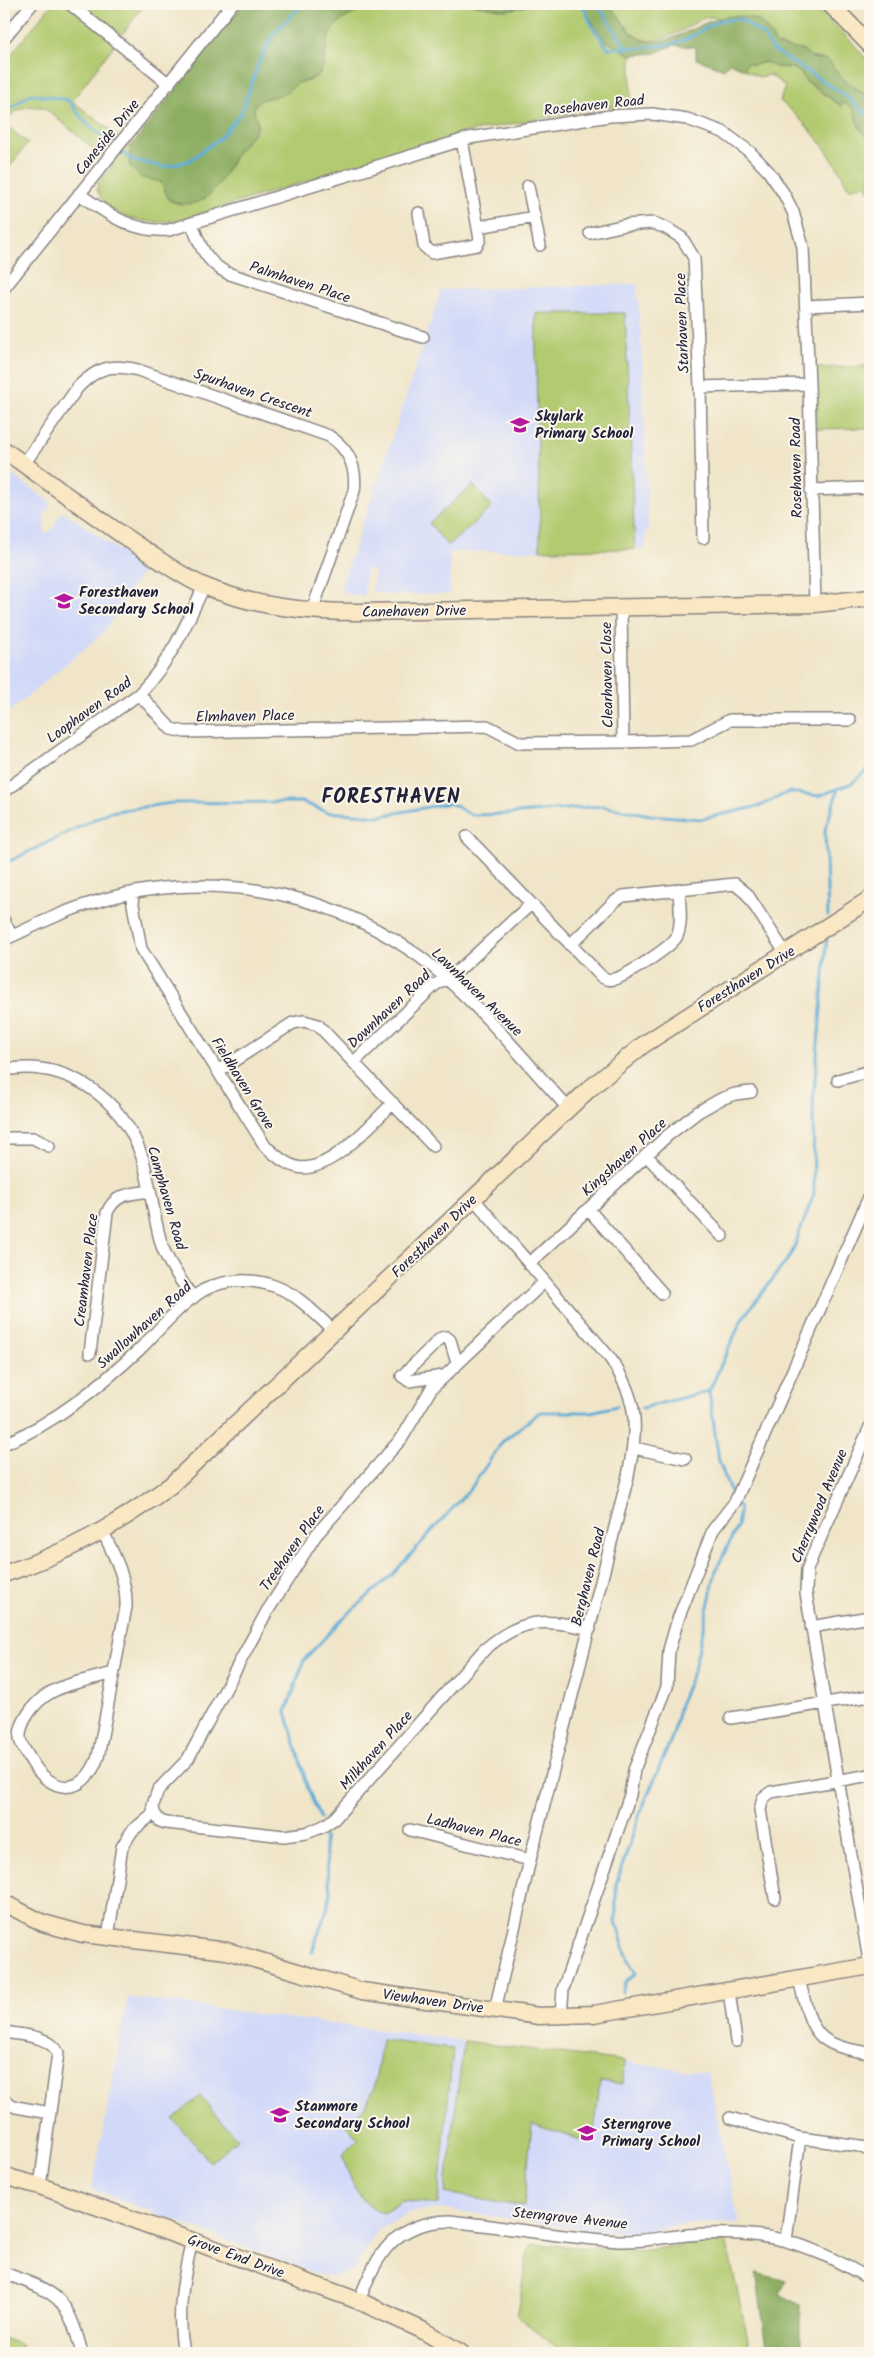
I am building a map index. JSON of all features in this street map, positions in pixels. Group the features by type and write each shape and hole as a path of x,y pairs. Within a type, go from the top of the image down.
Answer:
{"street":[{"path":"4,38 32,4"},
{"path":"70,4 169,84"},
{"name":"Caneside Drive","path":"4,288 232,4"},
{"path":"830,4 870,45"},
{"name":"Rosehaven Road","path":"79,194 120,221 140,228 160,231 192,224 462,140 610,116 652,114 687,119 723,132 750,152 769,172 784,194 798,228 803,247 809,384 814,604"},
{"path":"419,213 424,246 432,253 478,244 480,239 462,140"},
{"path":"528,186 540,245"},
{"path":"478,227 535,217"},
{"name":"Palmhaven Place","path":"192,224 207,259 215,267 227,274 423,337"},
{"name":"Starhaven Place","path":"590,233 625,225 653,224 674,232 689,248 694,258 700,387 703,538"},
{"path":"806,306 870,303"},
{"name":"Spurhaven Crescent","path":"24,464 78,386 89,376 111,367 138,370 329,436 337,441 350,458 355,469 356,479 354,491 312,611"},
{"name":"Starhaven Place","path":"700,387 809,384"},
{"name":"Canehaven Drive","path":"4,450 174,570 204,586 250,601 312,611 814,604 870,598"},
{"path":"811,490 870,488"},
{"name":"Loophaven Road","path":"4,791 139,694 157,674 176,647 204,586"},
{"name":"Clearhaven Close","path":"622,607 623,742"},
{"name":"Elmhaven Place","path":"139,694 165,724 176,731 368,729"},
{"name":"Clearhaven Close","path":"368,729 487,726 520,743 623,742 691,740 730,720 850,720"},
{"path":"467,837 603,978 612,980 625,974 676,939 679,926 679,889"},
{"path":"570,945 619,898 630,894 729,885 738,886 747,894 786,954"},
{"name":"Lawnhaven Avenue","path":"8,938 74,909 131,893 167,887 230,886 276,893 306,901 341,913 414,953 444,978 498,1032 568,1108"},
{"name":"Fieldhaven Grove","path":"131,893 141,949 265,1146 281,1160 296,1167 306,1169 324,1164 393,1103"},
{"name":"Foresthaven Drive","path":"4,1574 61,1553 103,1532 171,1485 568,1108 643,1045 870,899"},
{"name":"Downhaven Road","path":"354,1062 444,978 459,970 470,961 531,904"},
{"path":"4,921 8,938"},
{"name":"Downhaven Road","path":"218,1071 293,1023 304,1021 318,1025 433,1146"},
{"name":"Camphaven Road","path":"4,1070 30,1067 52,1070 84,1082 99,1093 124,1120 142,1156 163,1248 179,1278 193,1298"},
{"path":"838,1080 870,1071"},
{"name":"Kingshaven Place","path":"529,1264 646,1155 698,1112 713,1103 735,1094 751,1092"},
{"path":"4,1138 33,1138 49,1146"},
{"path":"646,1155 722,1236"},
{"name":"Creamhaven Place","path":"90,1353 107,1213 116,1199 127,1194 150,1191"},
{"path":"561,2016 563,1989 630,1795 634,1770 666,1687 669,1650 678,1620 714,1530 735,1502 870,1195"},
{"name":"Berghaven Road","path":"473,1198 610,1358 622,1376 633,1407 636,1433 590,1630 530,1860 495,2010"},
{"path":"588,1209 662,1293"},
{"name":"Swallowhaven Road","path":"4,1444 65,1410 94,1389 193,1298 217,1285 235,1280 273,1285 299,1299 334,1331"},
{"name":"Treehaven Place","path":"156,1815 153,1806 158,1790 188,1759 266,1613 316,1535 329,1518 386,1458 402,1438 431,1389 544,1282"},
{"path":"443,1376 409,1381 402,1376 440,1338 446,1337 450,1340 457,1363"},
{"name":"Cherrywood Avenue","path":"870,1428 807,1570 806,1593 870,1966"},
{"path":"634,1448 685,1459"},
{"path":"103,1532 121,1571 126,1596 113,1673 98,1757 94,1767 82,1783 72,1787 63,1787 51,1783 38,1771 22,1745 20,1733 24,1721 37,1702 48,1694 113,1673"},
{"path":"811,1627 870,1617"},
{"name":"Milkhaven Place","path":"156,1815 166,1823 284,1836 306,1833 322,1827 334,1819 484,1650 497,1639 521,1625 535,1622 568,1624 590,1630"},
{"path":"731,1718 870,1696"},
{"path":"775,1898 760,1803 771,1792 870,1775"},
{"path":"108,1937 122,1847 132,1831 156,1815"},
{"name":"Ladhaven Place","path":"410,1830 530,1860"},
{"name":"Viewhaven Drive","path":"4,1903 43,1923 83,1934 227,1951 362,1991 518,2014 561,2016 594,2014 870,1966"},
{"path":"799,1979 809,2016 818,2034 826,2042 838,2047 870,2053"},
{"path":"728,1991 736,2042"},
{"path":"4,2032 47,2040 58,2053 40,2186"},
{"path":"4,2101 16,2107 50,2113"},
{"path":"730,2118 800,2138 860,2146 870,2150"},
{"path":"786,2240 800,2138"},
{"name":"Grove End Drive","path":"4,2176 40,2186 359,2301 422,2330 461,2353"},
{"name":"Sterngrove Avenue","path":"359,2301 373,2268 390,2243 402,2233 434,2221 484,2224 622,2241 727,2233 764,2235 786,2240 825,2254 870,2279"},
{"path":"184,2353 179,2321 180,2306 183,2278 192,2240"},
{"path":"4,2273 39,2286 56,2296 68,2314 82,2353"}],"shaded area":[{"name":"Skylark Primary School","path":"637,284 642,357 648,531 645,531 646,549 450,552 450,594 393,595 371,591 375,571 366,569 364,597 343,592 340,589 441,290"},
{"name":"Foresthaven Secondary School","path":"4,469 51,503 44,517 45,535 54,527 63,511 144,569 104,632 4,716"},
{"name":"Stanmore Secondary School","path":"128,1997 708,2073 739,2223 684,2224 638,2233 601,2232 443,2209 411,2212 377,2231 352,2271 325,2277 92,2189"}],"green space":[{"path":"52,4 145,4 72,101 131,146 129,163 149,180 154,179 161,182 169,200 181,205 231,165 236,154 256,131 258,123 254,112 255,104 261,99 285,93 297,83 309,81 324,66 327,39 332,28 338,22 358,11 379,4 470,4 506,10 535,4 580,4 605,40 631,55 631,105 599,108 467,132 172,221 159,222 134,219 122,215 103,201 97,190 98,183 113,166 45,108 27,107 17,111 4,124 4,63"},
{"path":"243,4 379,4 349,16 335,26 327,43 322,69 317,76 297,84 283,94 255,104 254,112 258,123 256,128 211,193 203,200 194,203 182,204 169,200 161,182 141,178 130,166 131,146"},
{"path":"470,4 535,4 506,10"},
{"path":"580,4 609,4 633,34 643,40 656,42 683,34 711,21 726,17 742,16 759,21 777,45 804,51 813,58 828,60 840,76 870,98 870,141 860,128 851,107 843,103 841,106 806,82 801,73 792,68 776,67 765,62 754,65 747,63 744,69 729,63 724,69 696,59 696,47 674,45 655,53 631,55 605,40"},
{"path":"609,4 813,4 852,42 870,64 870,98 839,76 828,60 813,58 804,51 777,45 765,27 707,17 668,37 647,40 633,33"},
{"path":"765,62 776,67 792,68 801,73 806,82 841,106 842,103 848,104 854,111 859,127 870,141 870,193 866,184 849,189 828,152 801,120 780,101 785,86 770,75 759,77 744,69 746,63 754,65"},
{"path":"4,124 28,143 4,174"},
{"path":"536,313 625,313 635,549 540,550"},
{"path":"870,366 870,428 817,429 814,368"},
{"path":"473,485 492,507 448,546 429,523"},
{"path":"382,2040 453,2049 438,2204 402,2201 384,2213 375,2210 368,2205 356,2190 342,2155 358,2139 346,2125 365,2106 374,2089"},
{"path":"464,2041 624,2061 623,2084 600,2081 593,2144 532,2124 524,2207 445,2193"},
{"path":"200,2096 237,2139 210,2162 173,2119"},
{"path":"726,2240 751,2353 555,2353 556,2347 517,2316 531,2244 638,2251"},
{"path":"756,2273 786,2281 780,2294 800,2305 800,2339 805,2353 768,2353"},
{"path":"4,2338 22,2345 23,2353 4,2353"}],"waterway":[{"path":"4,113 31,94 68,100 86,123 132,160 164,167 189,161 220,138 241,113 260,60 274,33 303,4"},
{"path":"504,4 509,6 513,4"},
{"path":"582,4 593,28 608,48 640,48 672,44 689,38 718,21 740,19 763,35 773,50 842,93 870,117"},
{"path":"597,4 627,48"},
{"path":"4,864 109,812 172,803 302,802 327,812 380,816 450,803 472,815 602,806 650,815 701,819 760,806 789,792 819,796 852,783 870,767"},
{"path":"828,916 825,830 838,789"},
{"path":"642,1408 709,1391 742,1319 791,1255 814,1194 813,1103 827,938"},
{"path":"709,1391 719,1461 733,1499"},
{"path":"320,1818 308,1789 286,1712 304,1660 341,1620 392,1575 471,1488 503,1441 540,1412 591,1412 617,1406"},
{"path":"622,1992 625,1982 636,1973 628,1960 616,1922 616,1884 641,1811 673,1735 681,1700 694,1670 716,1570 737,1527 740,1508 737,1504"},
{"path":"312,1952 328,1906 330,1892 324,1837"}],"place":[{"name":"Skylark Primary School","path":"520,425"},
{"name":"Foresthaven Secondary School","path":"64,601"},
{"name":"Stanmore Secondary School","path":"280,2115"},
{"name":"Sterngrove Primary School","path":"587,2133"}],"district":[{"name":"FORESTHAVEN","path":"391,796"}]}
